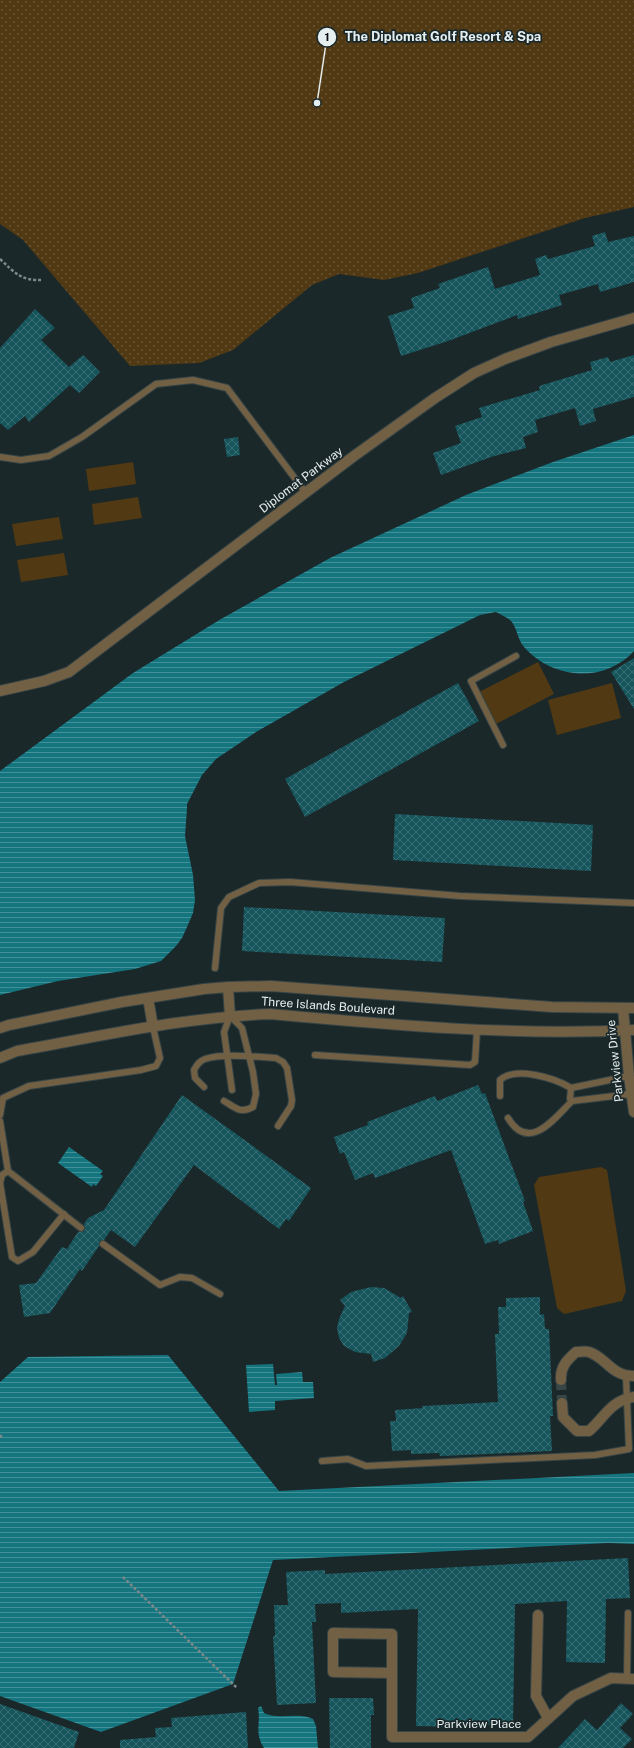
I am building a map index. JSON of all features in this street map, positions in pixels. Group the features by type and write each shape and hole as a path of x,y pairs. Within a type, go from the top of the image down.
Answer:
{"street":[{"name":"Diplomat Parkway","path":"0,691 44,681 70,672 306,493 435,398 474,373 505,359 551,342 634,318"},
{"name":"Three Islands Boulevard","path":"0,1028 148,998 228,987 271,986 552,1007 634,1008"},
{"path":"228,987 230,1016"},
{"path":"148,998 153,1027"},
{"name":"Parkview Drive","path":"623,1008 629,1030 629,1076 634,1112"},
{"name":"Three Islands Boulevard","path":"0,1058 17,1051 153,1027 230,1016 270,1014 477,1030 556,1032 629,1030"},
{"path":"561,1380 561,1375 566,1361 576,1352 588,1352 598,1357 612,1370 630,1376"},
{"path":"562,1403 562,1417 576,1431 589,1432 616,1403 631,1397"},
{"path":"538,1615 536,1696 548,1718"},
{"name":"Parkview Place","path":"392,1672 333,1672 333,1633 392,1634 392,1672 392,1737 528,1737 572,1696 611,1678 630,1679"}],"lane":[{"path":"0,457 21,460 49,456 82,437 156,384 193,380 227,388 306,493"},
{"path":"503,745 470,681 516,656"},
{"path":"215,968 221,908 229,897 259,884 290,882 460,896 634,903"},
{"path":"224,1101 238,1110 245,1111 253,1107 256,1094 242,1028 230,1016 224,1032 232,1090"},
{"path":"0,1115 3,1098 29,1086 141,1070 156,1066 160,1058 153,1027"},
{"path":"315,1055 470,1065 475,1062 477,1030"},
{"path":"204,1087 195,1078 194,1070 197,1064 205,1059 228,1057 276,1058 283,1062 287,1068 292,1100 291,1106 278,1126"},
{"path":"500,1096 500,1080 504,1076 512,1074 536,1075 552,1079 571,1088 629,1076"},
{"path":"571,1088 569,1095 572,1101"},
{"path":"508,1118 516,1129 526,1134 536,1132 546,1127 572,1101 631,1094"},
{"path":"0,1122 8,1172 81,1228"},
{"path":"8,1172 2,1175 0,1183 12,1257 18,1261 33,1252 64,1214"},
{"path":"103,1244 160,1286 180,1277 192,1278 220,1294"},
{"path":"322,1461 348,1459 366,1466 595,1455 629,1449 631,1397 630,1376"},
{"path":"628,1613 630,1679"}],"path":[{"path":"0,259 19,277 33,281 43,280"},
{"path":"0,1436 3,1439"},
{"path":"123,1577 238,1688"}],"shaded area":[{"path":"0,0 634,0 634,207 585,218 418,273 384,280 339,274 312,285 233,350 199,363 130,366 23,240 0,224"},
{"path":"133,462 136,484 89,491 86,469"},
{"path":"138,497 142,518 94,525 92,504"},
{"path":"59,517 63,539 16,546 12,524"},
{"path":"64,553 68,575 21,582 17,560"},
{"path":"538,662 554,694 496,724 479,692"},
{"path":"612,683 621,718 557,735 548,700"},
{"path":"601,1167 607,1170 626,1291 622,1301 564,1314 557,1308 534,1185 539,1177"}],"water":[{"path":"634,435 634,651 622,662 608,669 593,673 563,671 549,666 536,658 524,647 512,623 496,612 480,615 344,682 256,732 216,759 202,775 187,804 185,836 193,875 195,900 193,913 182,938 161,961 135,969 58,981 0,995 0,771 133,673 221,619 330,558 466,495 553,462"},
{"path":"69,1147 103,1171 100,1174 103,1176 96,1186 93,1184 92,1187 58,1163"},
{"path":"168,1355 279,1491 634,1473 634,1544 608,1543 273,1560 233,1684 101,1732 0,1696 0,1382 28,1357"},
{"path":"273,1364 275,1385 277,1385 276,1374 302,1372 303,1382 313,1382 314,1398 275,1401 275,1410 249,1412 246,1365"},
{"path":"261,1706 264,1713 269,1715 301,1716 313,1719 316,1726 318,1748 264,1748 258,1733 258,1708"}],"building":[{"path":"605,232 608,242 634,236 634,282 600,292 598,284 559,295 562,305 518,319 517,315 448,341 401,356 388,316 414,308 411,298 440,288 438,284 488,267 495,289 540,275 535,259 546,255 548,259 595,246 592,236"},
{"path":"35,309 55,328 41,340 69,367 83,355 100,372 79,393 70,385 29,422 25,416 8,430 0,423 0,348"},
{"path":"634,355 634,397 593,409 596,421 580,426 575,408 535,420 538,432 523,437 526,448 494,456 441,475 433,453 461,443 455,426 482,417 479,408 540,390 539,386 592,370 590,362 608,357 610,362"},
{"path":"238,437 240,455 227,457 224,439"},
{"path":"634,658 634,709 611,672"},
{"path":"458,683 479,721 305,817 285,779"},
{"path":"395,814 593,825 591,871 393,860"},
{"path":"244,907 445,918 442,962 242,951"},
{"path":"478,1085 482,1094 485,1093 525,1201 523,1202 533,1231 499,1244 498,1240 485,1244 451,1150 375,1178 373,1173 355,1180 344,1152 340,1154 334,1137 368,1125 367,1122 435,1096 437,1101"},
{"path":"182,1095 311,1188 289,1221 286,1219 279,1229 194,1165 135,1247 111,1230 104,1240 100,1241 99,1246 82,1271 80,1269 50,1313 24,1317 19,1285 36,1283 62,1247 67,1249 78,1232 84,1231 84,1224 88,1218 104,1210"},
{"path":"371,1287 384,1288 401,1298 403,1296 412,1312 409,1313 407,1333 399,1346 385,1358 373,1362 371,1354 355,1352 344,1346 339,1338 337,1328 345,1306 340,1300 351,1292"},
{"path":"540,1297 540,1315 544,1314 545,1329 549,1329 553,1416 550,1416 552,1451 440,1456 439,1453 411,1454 411,1450 392,1451 390,1421 396,1421 395,1410 423,1408 422,1406 498,1402 495,1334 499,1334 498,1307 506,1307 506,1298"},
{"path":"628,1558 630,1598 606,1599 605,1663 566,1662 567,1601 515,1604 513,1725 456,1724 456,1727 416,1726 418,1609 341,1613 341,1603 315,1604 316,1622 312,1622 316,1703 277,1705 273,1636 275,1636 274,1605 288,1605 286,1572 325,1570 325,1574"},
{"path":"329,1698 373,1698 374,1715 371,1715 371,1748 330,1748"},
{"path":"621,1703 633,1714 620,1728 632,1739 623,1748 558,1748 585,1719 597,1730"},
{"path":"0,1704 79,1732 74,1748 0,1748"},
{"path":"246,1712 248,1748 120,1748 120,1740 156,1737 155,1728 172,1727 171,1718"}],"tunnel":[{"path":"561,1380 562,1403"}],"place":[{"name":"The Diplomat Golf Resort & Spa","path":"317,103"}]}
